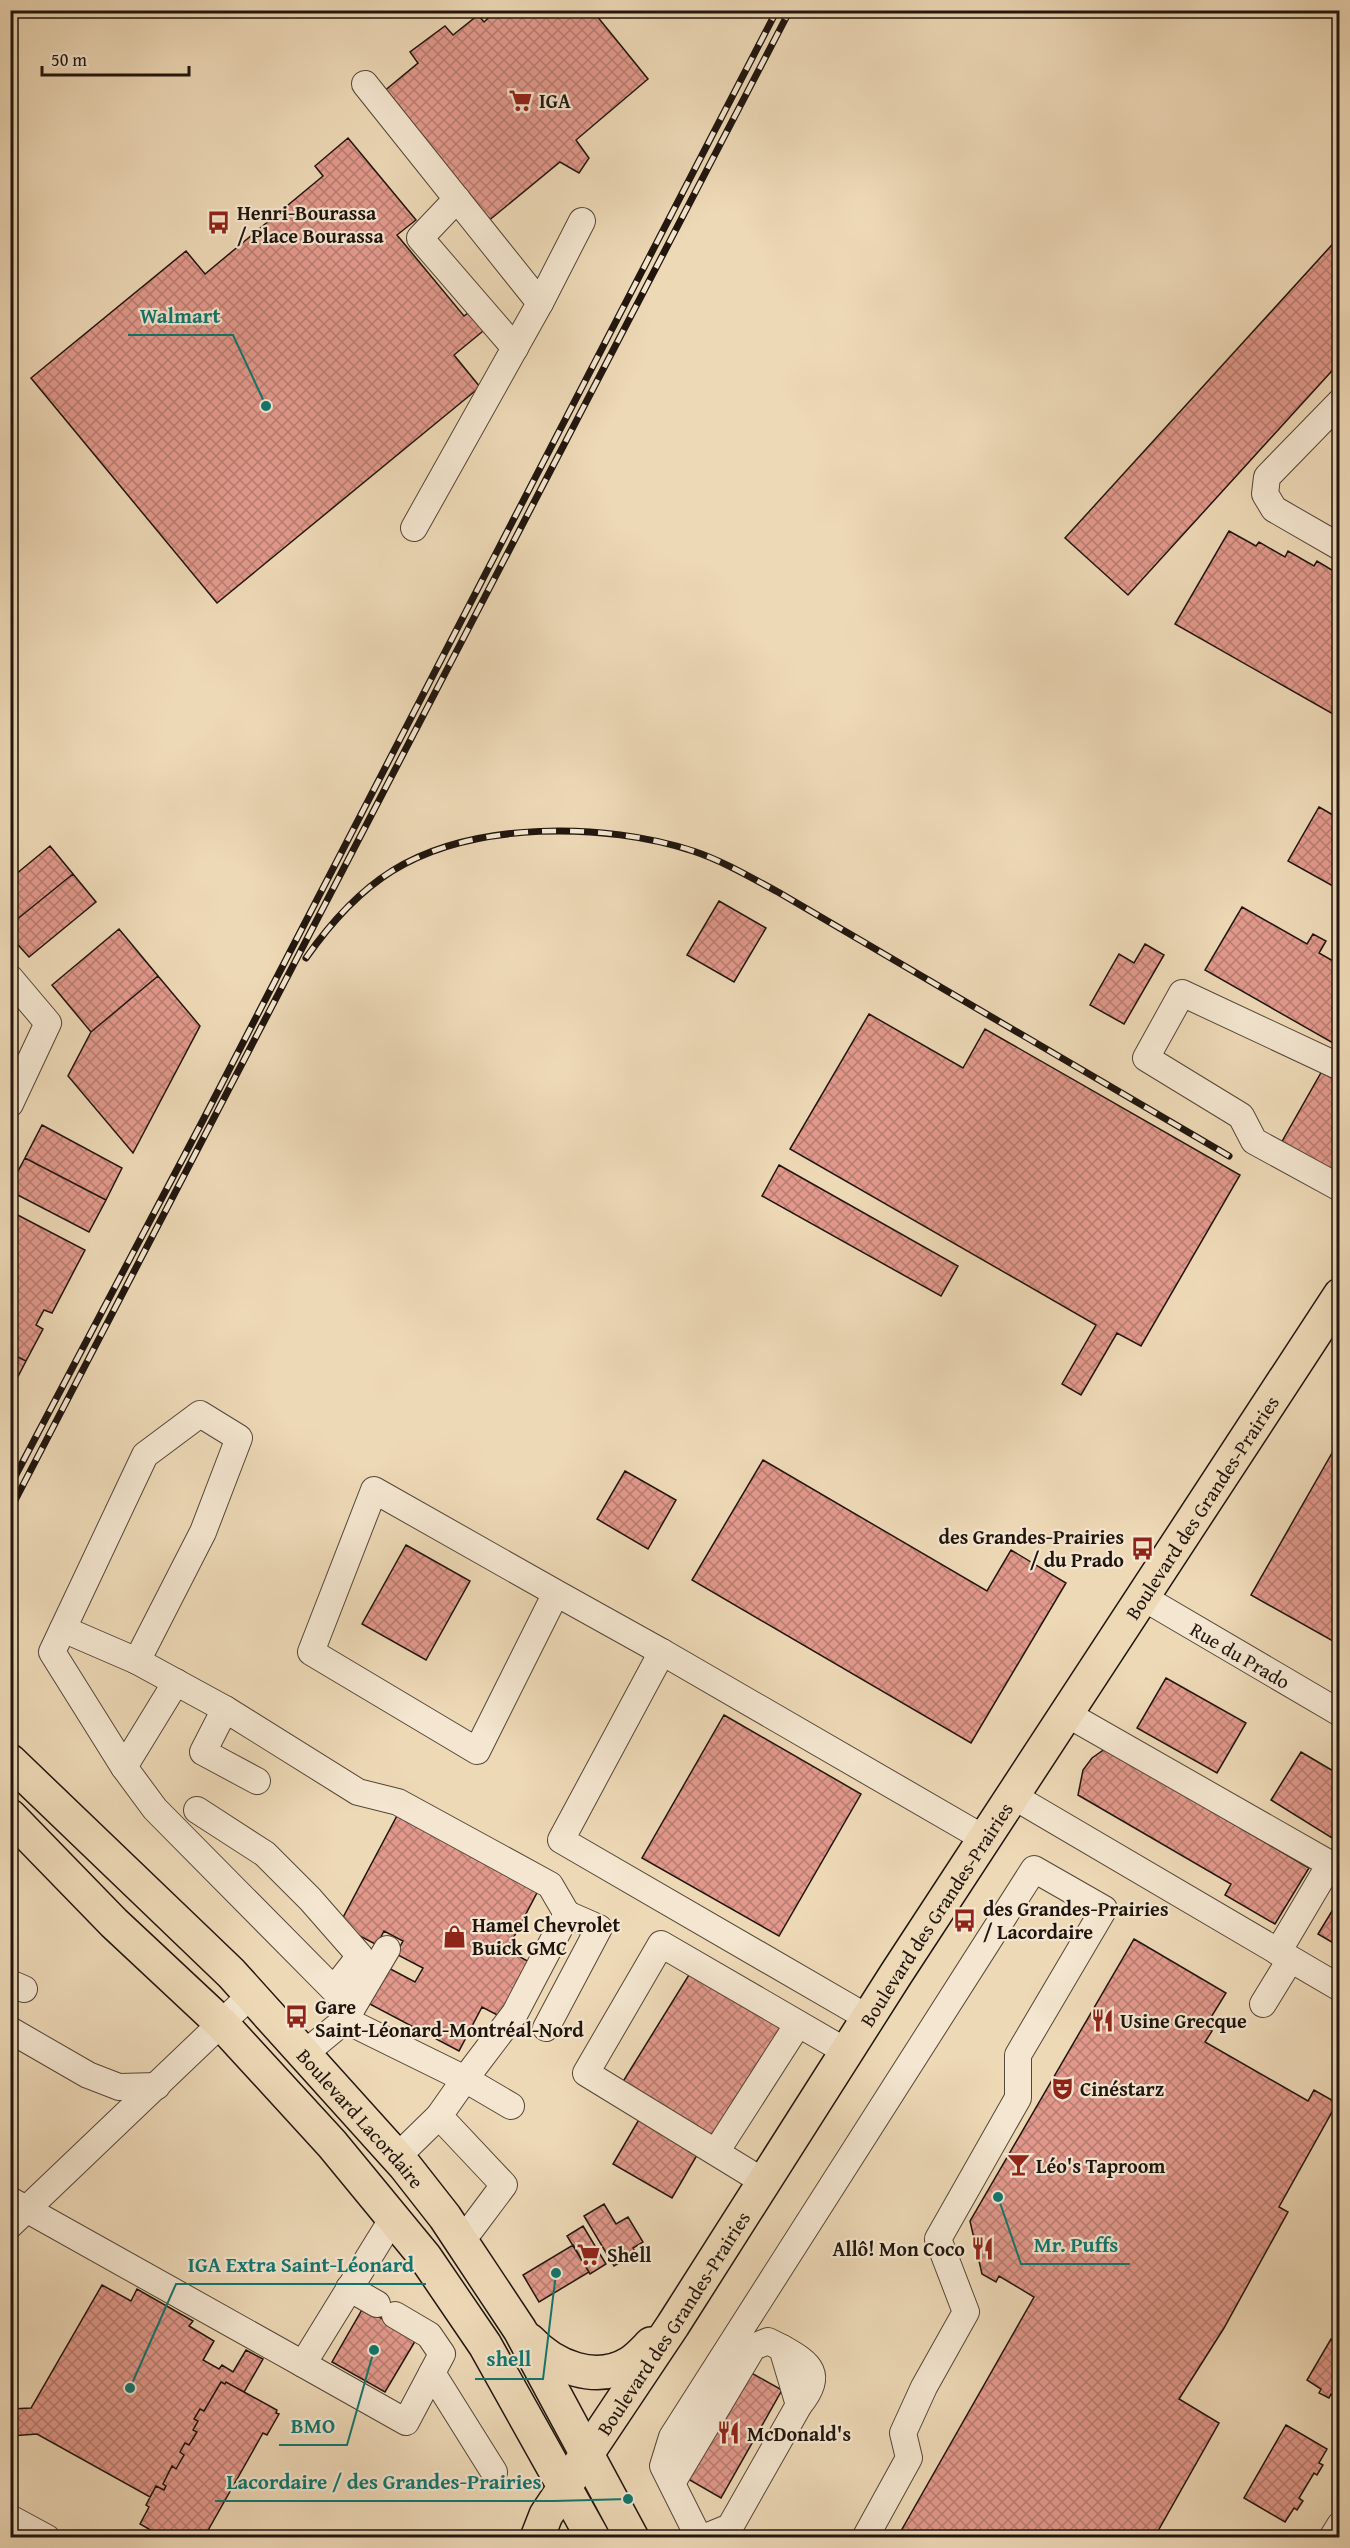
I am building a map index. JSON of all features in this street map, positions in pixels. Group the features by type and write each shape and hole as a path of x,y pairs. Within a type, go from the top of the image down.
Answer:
{"main road":[{"name":"Boulevard des Grandes-Prairies","path":"537,2538 546,2515 673,2325 868,2018 1340,1295"},
{"name":"Boulevard Lacordaire","path":"10,1761 200,1940 252,1994 397,2157 459,2238 520,2330 632,2538"},
{"name":"Boulevard Lacordaire","path":"10,1816 114,1923 222,2024 332,2144 425,2257 485,2345 593,2538"},
{"path":"520,2330 555,2362 576,2369 598,2372 616,2369 631,2362 673,2325"}],"street":[{"path":"364,84 540,303"},
{"path":"457,200 420,238 515,348"},
{"path":"414,528 540,303 582,221"},
{"path":"1340,402 1267,477 1265,494 1274,509 1340,547"},
{"path":"10,978 48,1023 10,1104"},
{"path":"1340,1067 1182,993 1146,1058 1241,1116 1254,1141 1340,1188"},
{"path":"137,1661 203,1532 238,1438 200,1414 145,1455 52,1652 124,1767 155,1809 334,1989 349,2014 511,2106"},
{"path":"556,1593 477,1751 311,1652 374,1490 662,1652 985,1839"},
{"name":"Rue du Prado","path":"1144,1598 1340,1713"},
{"path":"63,1629 137,1661 225,1708 358,1792 398,1802 549,1885 567,1914 599,1928 546,2028"},
{"path":"662,1652 561,1840 868,2018"},
{"path":"124,1767 176,1682"},
{"path":"225,1708 203,1752 257,1781"},
{"path":"1067,1714 1330,1864 1263,2004"},
{"path":"1013,1796 1340,1988"},
{"path":"197,1810 265,1854 310,1899 360,1956 334,1989"},
{"path":"672,2483 753,2347 768,2341 782,2348 799,2405 730,2527 701,2538 663,2466 672,2437 1034,1869 1104,1909 1018,2055 1018,2098 938,2239 966,2312 924,2387 903,2433 909,2458 865,2538"},
{"path":"397,2157 439,2116 515,2013 567,1914"},
{"path":"764,2182 586,2073 661,1944 847,2052"},
{"path":"304,2054 349,2014 387,1949"},
{"path":"252,1994 157,2086 16,2211 303,2364 406,2422 442,2354 429,2335 349,2288"},
{"path":"716,2152 798,2024"},
{"path":"10,2030 88,2075 118,2087 157,2086"},
{"path":"439,2116 504,2185 471,2229 459,2238"},
{"path":"303,2364 393,2218"},
{"path":"432,2373 494,2472"},
{"path":"10,2518 46,2538"},
{"path":"1332,2538 1340,2525"}],"building":[{"path":"497,10 592,10 648,79 576,140 589,158 579,173 560,162 487,222 383,92 418,63 410,52 445,26 453,35 478,15 484,22"},
{"path":"348,138 416,220 397,235 464,316 473,309 488,327 454,355 480,387 217,603 31,378 186,251 205,274 323,176 315,166"},
{"path":"1340,236 1340,362 1128,595 1065,538"},
{"path":"1229,531 1256,546 1259,542 1285,557 1288,551 1314,566 1317,561 1340,575 1340,718 1175,624"},
{"path":"1319,807 1340,819 1340,890 1288,861"},
{"path":"50,846 73,874 10,925 10,879"},
{"path":"73,874 96,902 29,957 10,936 10,925"},
{"path":"719,901 766,928 734,982 687,955"},
{"path":"1242,907 1307,944 1313,934 1326,941 1319,953 1340,965 1340,1047 1205,970"},
{"path":"119,929 158,976 91,1032 52,985"},
{"path":"1145,944 1164,955 1124,1024 1090,1005 1119,954 1134,963"},
{"path":"158,976 200,1026 133,1153 68,1076 91,1032"},
{"path":"869,1014 963,1068 985,1029 1240,1175 1141,1346 1117,1333 1081,1395 1062,1384 1096,1325 790,1149"},
{"path":"1322,1071 1340,1081 1340,1171 1336,1177 1280,1145"},
{"path":"42,1125 122,1168 106,1200 25,1158"},
{"path":"25,1158 106,1200 89,1232 10,1191 10,1186"},
{"path":"779,1165 958,1266 941,1296 762,1196"},
{"path":"10,1211 85,1250 52,1313 44,1310 36,1325 43,1329 26,1361 10,1353"},
{"path":"10,1353 26,1361 10,1392"},
{"path":"1340,1439 1340,1645 1251,1595"},
{"path":"763,1460 987,1591 1011,1550 1066,1583 971,1743 692,1580"},
{"path":"625,1471 676,1500 648,1549 597,1519"},
{"path":"406,1545 470,1581 426,1660 362,1624"},
{"path":"1166,1678 1246,1723 1217,1773 1137,1728"},
{"path":"724,1715 861,1794 779,1936 642,1858"},
{"path":"1105,1749 1309,1868 1275,1924 1225,1895 1231,1884 1078,1795 1083,1770 1092,1758"},
{"path":"1301,1752 1340,1775 1340,1843 1271,1800"},
{"name":"Hamel Chevrolet Buick GMC","path":"399,1812 540,1887 507,1950 537,1966 507,2020 482,2007 459,2051 364,2001 383,1965 415,1982 423,1968 396,1954 403,1941 384,1931 377,1945 339,1925"},
{"path":"1340,1898 1340,1947 1318,1934"},
{"path":"1134,1939 1226,1993 1205,2027 1212,2031 1205,2042 1308,2101 1314,2090 1337,2103 1279,2207 1288,2212 1224,2328 1179,2399 1219,2423 1154,2538 897,2538 1034,2297 999,2276 996,2282 982,2274 970,2221"},
{"path":"692,1970 784,2027 711,2145 619,2088"},
{"path":"641,2116 700,2150 672,2198 613,2164"},
{"path":"604,2204 616,2224 628,2217 643,2242 633,2248 636,2253 614,2266 584,2216"},
{"name":"Shell","path":"583,2226 606,2264 590,2274 567,2236"},
{"name":"Shell","path":"573,2245 589,2272 539,2302 523,2275"},
{"path":"102,2285 131,2301 137,2289 193,2321 189,2326 214,2341 203,2360 219,2369 222,2365 233,2372 246,2350 263,2359 244,2392 226,2382 225,2384 221,2382 204,2411 200,2409 194,2419 198,2421 193,2430 197,2432 189,2445 185,2443 180,2452 184,2455 176,2469 172,2466 163,2484 166,2486 164,2490 156,2486 150,2497 37,2434 11,2436 11,2409 31,2408"},
{"path":"363,2308 417,2338 385,2392 332,2362"},
{"path":"1331,2339 1340,2344 1340,2399 1331,2394 1329,2398 1319,2393 1321,2389 1307,2380"},
{"path":"746,2370 782,2390 721,2498 688,2479"},
{"path":"221,2382 225,2384 226,2382 277,2410 276,2413 279,2414 267,2435 263,2433 206,2534 208,2538 156,2538 152,2535 154,2532 140,2524 149,2507 146,2505 156,2486 164,2490 166,2486 163,2484 172,2466 176,2469 184,2455 180,2452 185,2443 189,2445 197,2432 193,2430 198,2421 194,2419 200,2409 204,2411"},
{"path":"1286,2425 1327,2449 1319,2463 1323,2465 1317,2475 1314,2473 1299,2498 1303,2501 1297,2510 1294,2508 1285,2522 1244,2498"}],"railway":[{"path":"10,1486 202,1122 777,10"},
{"path":"10,1510 790,10"},
{"path":"306,958 355,899 379,880 424,855 460,843 499,835 540,831 580,831 658,841 715,860 778,892 1229,1156"}],"place":[{"name":"IGA","path":"521,100"},
{"name":"Henri-Bourassa / Place Bourassa","path":"219,223"},
{"name":"Walmart","path":"266,406"},
{"name":"des Grandes-Prairies / du Prado","path":"1142,1548"},
{"name":"des Grandes-Prairies / Lacordaire","path":"965,1920"},
{"name":"Hamel Chevrolet Buick GMC","path":"454,1936"},
{"name":"Gare Saint-Léonard-Montréal-Nord","path":"297,2017"},
{"name":"Usine Grecque","path":"1102,2020"},
{"name":"Cinéstarz","path":"1062,2088"},
{"name":"Léo's Taproom","path":"1018,2165"},
{"name":"Mr. Puffs","path":"998,2197"},
{"name":"Allô! Mon Coco","path":"983,2248"},
{"name":"Shell","path":"589,2254"},
{"name":"shell","path":"556,2273"},
{"name":"BMO","path":"374,2350"},
{"name":"IGA Extra Saint-Léonard","path":"130,2388"},
{"name":"McDonald's","path":"729,2433"},
{"name":"Lacordaire / des Grandes-Prairies","path":"628,2499"}]}
